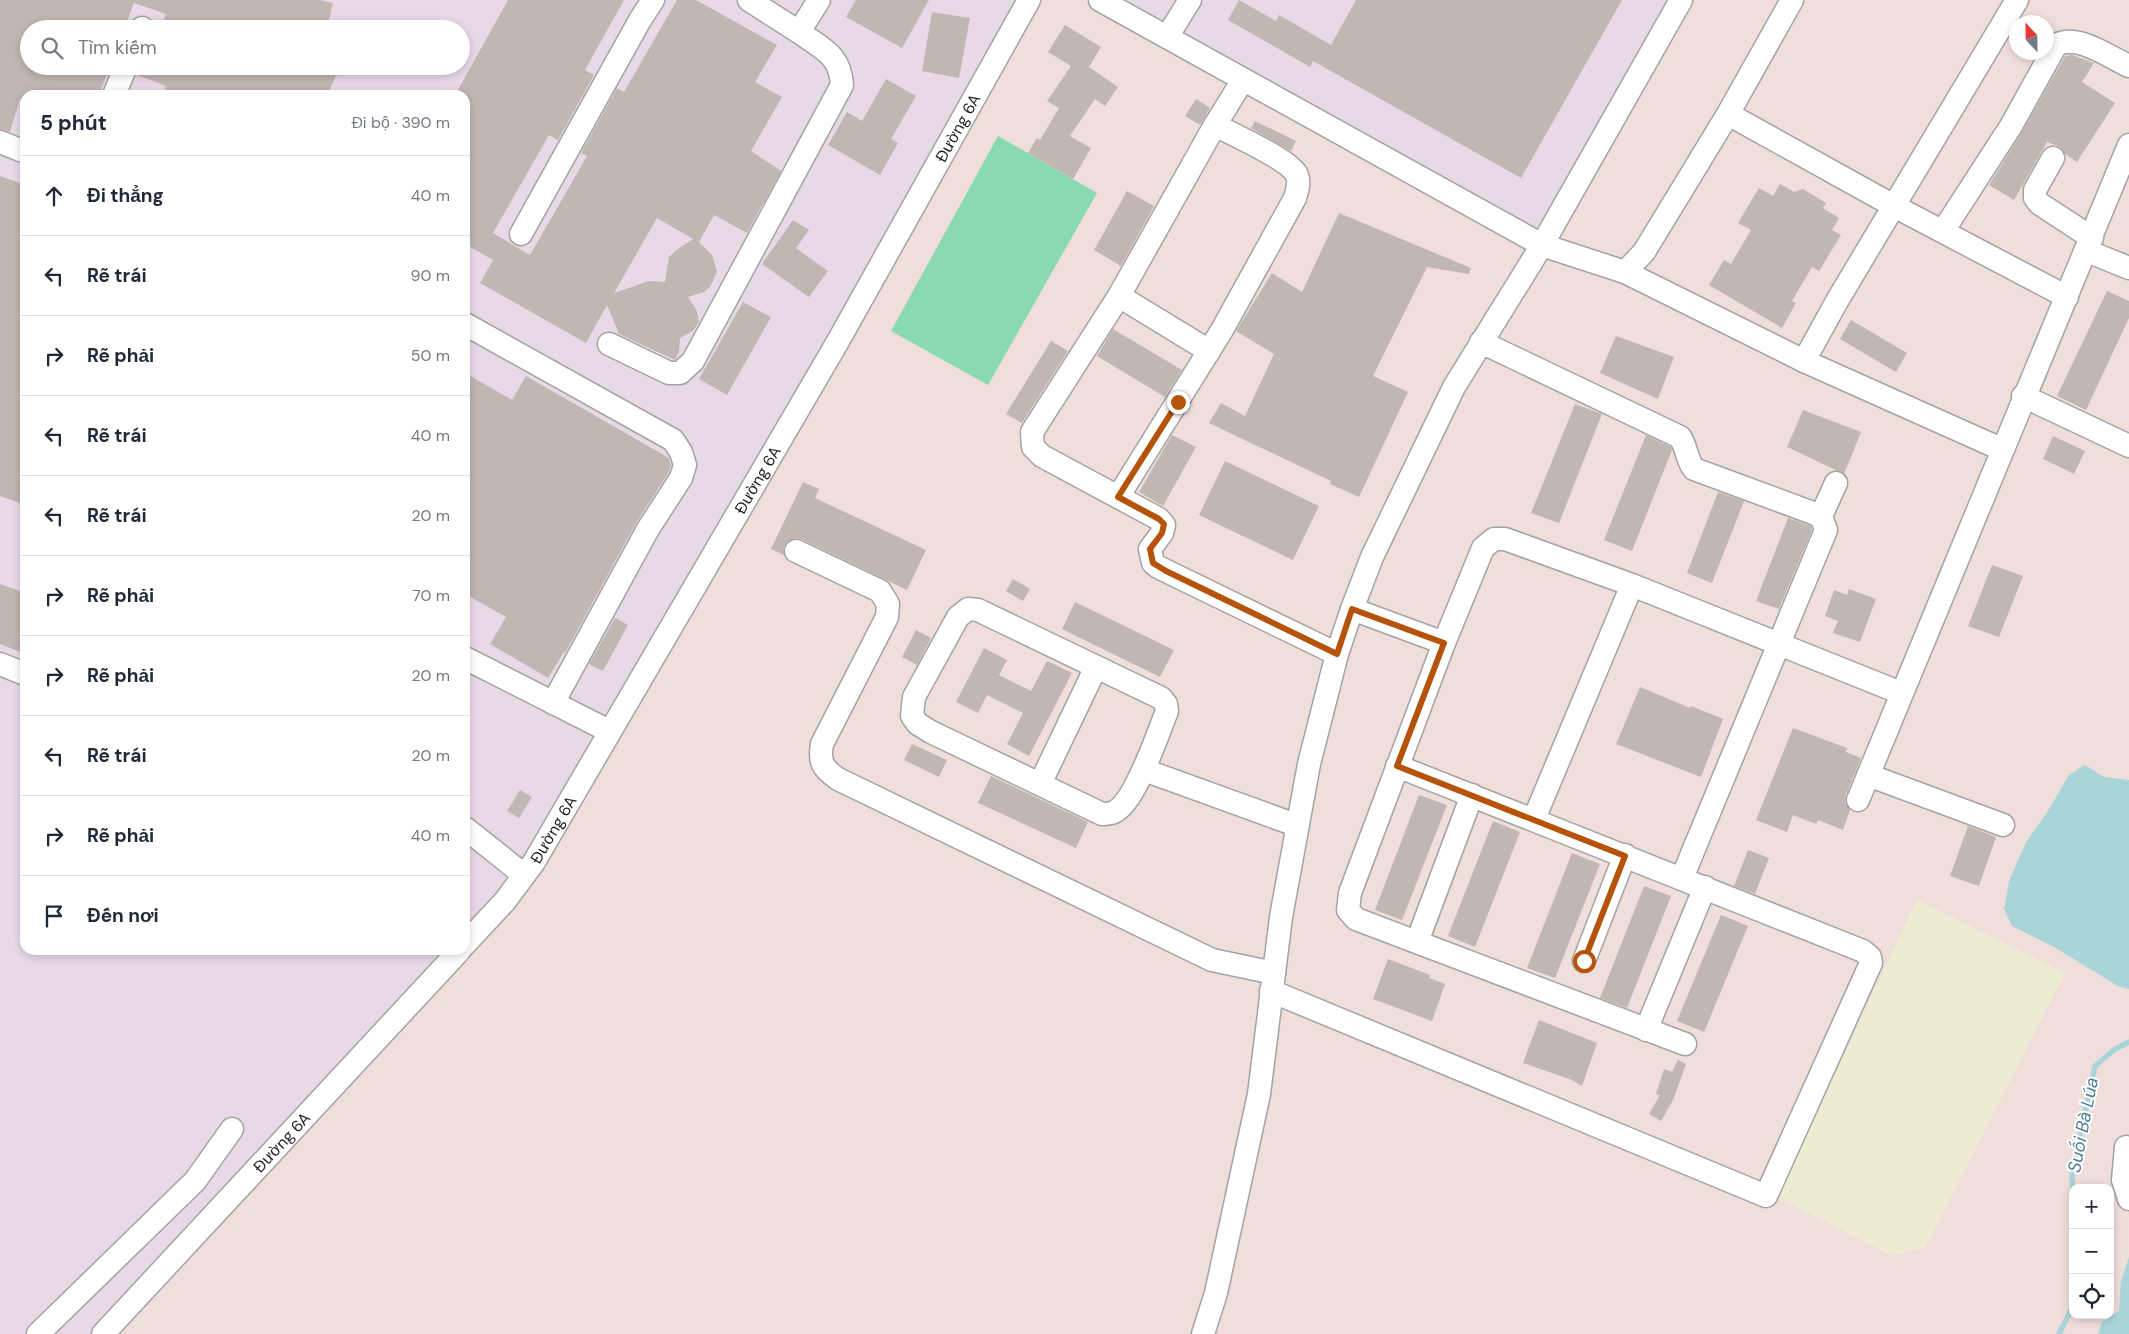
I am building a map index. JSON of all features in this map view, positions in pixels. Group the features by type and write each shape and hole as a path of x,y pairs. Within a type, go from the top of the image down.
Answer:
{"street":[{"path":"521,234 653,0"},
{"path":"609,344 669,373 680,373 693,361 842,85 841,72 837,60 799,32 748,0"},
{"path":"799,32 819,0"},
{"name":"Đường 6A","path":"470,939 505,901 524,875 837,343 1028,0"},
{"path":"1100,0 1542,245 1625,272 1804,361 2001,450"},
{"path":"1167,37 1190,0"},
{"path":"1203,1334 1218,1284 1255,1113 1296,825 1308,764 1337,654 1352,609 1372,557 1454,387 1542,245 1680,0"},
{"path":"1625,272 1644,252 1728,114 1792,0"},
{"path":"1804,361 2017,0"},
{"path":"1943,231 2011,126 2056,45 2064,40 2079,43 2129,66"},
{"path":"116,90 122,75"},
{"path":"1243,80 1215,125 1118,296 1032,432 1033,447 1042,456 1159,519 1164,524 1162,533 1150,549 1153,563 1158,567 1337,654"},
{"path":"1728,114 1894,206 2067,297"},
{"path":"1118,497 1209,351 1295,198 1298,186 1296,175 1287,164 1215,125"},
{"path":"0,142 20,150"},
{"path":"1858,800 2023,396 2067,297 2129,145"},
{"path":"2053,158 2035,190 2035,198 2089,244 2129,268"},
{"path":"1118,296 1209,351"},
{"path":"470,327 673,440 681,452 685,465 680,478 648,529 552,703"},
{"path":"1481,342 1680,436 1686,446 1688,461 1694,469 1821,516"},
{"path":"2023,396 2126,438"},
{"path":"1682,878 1826,530 1821,516 1836,483"},
{"path":"1685,1044 1356,918 1348,910 1350,894 1397,766 1444,643 1484,548 1494,539 1505,539 1632,585 1902,693"},
{"path":"796,551 880,592 888,604 887,617 822,744 820,759 824,770 1212,960 1273,982 1766,1196 1871,963 1870,957 1863,951 1705,887 1397,766"},
{"path":"1534,819 1632,585"},
{"path":"968,609 978,610 1096,667 1161,698 1166,704 1167,711 1144,770 1124,804 1114,812 1102,814 918,724 912,716 914,697 958,617 968,609"},
{"path":"1352,609 1444,643"},
{"path":"470,661 609,731"},
{"path":"0,664 20,672"},
{"path":"1040,784 1096,667"},
{"path":"1144,770 1296,825"},
{"path":"1868,775 2003,824"},
{"path":"1417,942 1472,795"},
{"path":"470,832 524,875"},
{"path":"1584,961 1625,856"},
{"path":"1646,1030 1705,887"},
{"name":"Đường 6A","path":"103,1334 455,955"},
{"path":"38,1334 195,1181 232,1130"},
{"path":"2126,1147 2123,1180 2129,1199"}],"shaded area":[{"path":"0,0 1021,0 527,861 470,929 470,90 20,90 20,955 446,955 94,1334 0,1334"},
{"path":"1036,0 1086,0 1532,247 1345,610 1253,1093 1196,1334 112,1334 464,955 470,955 470,948 512,903"},
{"path":"1113,0 1673,0 1538,236"},
{"path":"1688,0 2129,0 2129,1334 1210,1334 1303,826 1357,617 1459,389"}],"green space":[{"path":"998,136 1097,193 988,385 891,331"},
{"path":"1917,900 2065,973 1925,1248 1909,1250 1893,1256 1777,1197"}],"water":[{"path":"2085,765 2104,777 2129,780 2129,989 2118,986 2054,947 2012,926 2004,909 2009,881 2026,842 2046,814 2069,775"},
{"path":"2129,1257 2129,1334 2098,1334 2102,1322 2107,1319 2114,1319 2114,1314 2119,1311 2121,1281"}],"building":[{"path":"0,0 320,0 333,3 329,20 164,20 166,14 134,3 127,20 20,20 20,75 107,75 101,90 20,90 20,99 10,132 0,129"},
{"path":"508,0 624,0 585,70 594,75 558,140 549,135 493,233 530,255 587,156 581,153 617,88 624,92 677,0 696,0 777,45 755,82 782,97 751,151 781,171 747,233 714,215 699,242 712,255 717,272 710,287 704,292 688,297 697,311 699,322 693,331 680,338 679,352 675,360 619,334 607,305 586,343 480,283 493,260 470,247 470,90 458,90 466,75 470,75 470,68","holes":["657,218 693,239 669,257 665,282 649,281 614,293"]},
{"path":"856,0 929,0 902,48 846,17"},
{"path":"1239,0 1276,21 1279,15 1331,45 1356,0 1622,0 1521,178 1313,61 1310,67 1228,20"},
{"path":"932,12 970,18 959,78 922,71"},
{"path":"1065,25 1101,47 1089,67 1118,87 1105,106 1095,99 1070,136 1091,148 1073,179 1028,153 1037,138 1040,140 1059,108 1047,101 1071,66 1048,52"},
{"path":"2072,55 2094,63 2082,82 2115,103 2077,162 2065,154 2060,147 2047,142 2014,200 1989,185 2022,132 2065,56"},
{"path":"137,75 337,75 329,90 165,90 166,86"},
{"path":"886,79 916,96 891,139 898,143 880,175 828,145 847,112 862,121"},
{"path":"1196,99 1210,108 1200,125 1185,116"},
{"path":"1255,121 1296,141 1291,151 1251,128"},
{"path":"0,176 20,183 20,503 0,496"},
{"path":"1780,184 1794,192 1803,189 1826,203 1823,208 1839,218 1832,230 1841,235 1819,271 1812,267 1792,301 1796,303 1782,328 1709,285 1724,260 1731,264 1751,230 1738,223 1759,188 1773,196"},
{"path":"1127,191 1154,206 1121,266 1094,250"},
{"path":"1339,213 1471,268 1469,274 1427,267 1373,376 1408,392 1359,497 1330,484 1331,481 1209,423 1221,403 1245,416 1274,354 1236,331 1272,273 1302,292"},
{"path":"793,220 809,230 796,248 828,271 809,297 762,264"},
{"path":"2107,291 2129,301 2129,318 2086,410 2057,396"},
{"path":"743,302 771,317 727,395 699,379"},
{"path":"1851,320 1907,353 1896,372 1840,339"},
{"path":"1113,329 1182,370 1165,397 1097,356"},
{"path":"1616,336 1674,357 1658,399 1600,373"},
{"path":"1051,341 1068,351 1022,423 1006,414"},
{"path":"470,376 512,400 526,376 669,458 671,465 669,472 636,523 565,653 548,678 490,644 506,617 470,597"},
{"path":"1575,404 1602,414 1559,523 1531,513"},
{"path":"1803,410 1861,432 1844,474 1787,447"},
{"path":"1172,435 1196,447 1163,506 1139,492"},
{"path":"1646,435 1671,447 1672,450 1632,551 1604,540"},
{"path":"2053,436 2085,451 2074,474 2043,459"},
{"path":"1225,461 1319,506 1293,560 1199,515"},
{"path":"803,482 819,489 815,498 926,550 907,590 801,539 796,538 788,541 784,546 784,555 771,549"},
{"path":"1718,492 1744,501 1712,583 1687,573"},
{"path":"1788,518 1811,526 1812,530 1779,609 1756,601"},
{"path":"1992,565 2023,576 1999,637 1968,626"},
{"path":"1013,579 1030,589 1023,601 1006,591"},
{"path":"0,584 20,591 20,652 0,644"},
{"path":"1849,589 1876,599 1860,642 1833,633 1838,621 1825,616 1834,590 1847,595"},
{"path":"1075,602 1174,650 1160,677 1062,629"},
{"path":"615,618 628,625 603,671 589,664"},
{"path":"916,630 931,638 917,665 902,657"},
{"path":"984,648 1007,660 999,675 1031,691 1047,661 1072,673 1029,756 1007,744 1023,713 987,695 978,713 956,702"},
{"path":"1640,687 1690,708 1691,706 1723,719 1701,777 1616,744"},
{"path":"1793,728 1847,748 1846,752 1861,758 1846,795 1845,802 1850,810 1843,830 1818,820 1816,824 1793,815 1787,832 1756,820"},
{"path":"912,744 947,760 939,777 904,760"},
{"path":"991,776 1088,822 1076,848 978,803"},
{"path":"520,790 532,797 519,818 507,811"},
{"path":"1419,795 1447,805 1402,920 1375,910"},
{"path":"1493,821 1520,832 1475,947 1448,936"},
{"path":"1968,826 1996,837 1979,886 1950,876"},
{"path":"1748,850 1769,858 1755,894 1734,886"},
{"path":"1572,853 1600,864 1555,978 1527,968"},
{"path":"1644,886 1671,896 1627,1008 1600,998"},
{"path":"1721,915 1748,926 1704,1032 1677,1021"},
{"path":"1388,959 1430,975 1429,978 1445,984 1432,1021 1373,999"},
{"path":"1539,1020 1597,1043 1582,1086 1572,1080 1523,1063"},
{"path":"1678,1060 1686,1064 1673,1100 1661,1121 1649,1114 1660,1095 1656,1094 1664,1069 1672,1072"}],"waterway":[{"name":"Suối Bà Lúa","path":"2072,1184 2072,1173 2095,1066 2115,1049 2129,1042"},
{"name":"Suối Bà Lúa","path":"2059,1334 2069,1314"}],"route":[{"path":"1178,402 1118,497 1159,519 1164,524 1162,533 1150,549 1153,563 1337,654 1352,609 1444,643 1397,766 1625,856 1584,961"}]}
